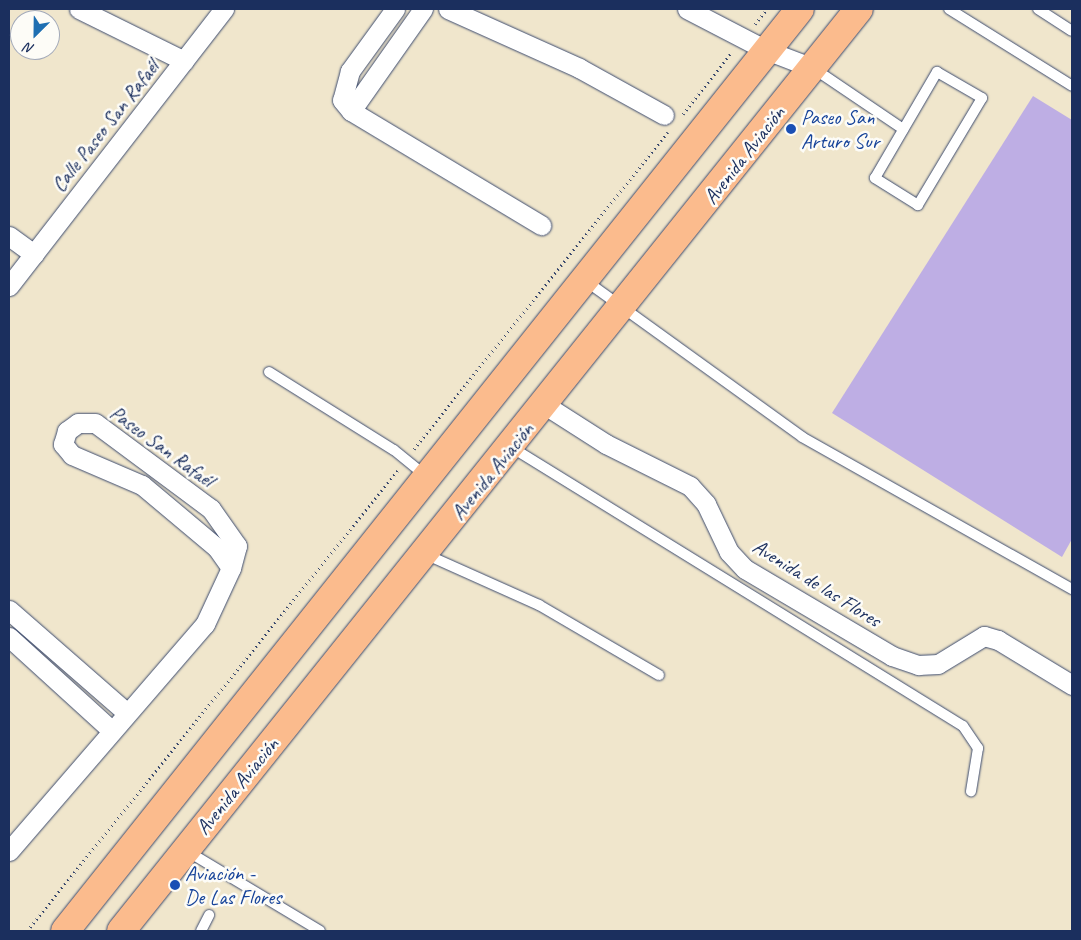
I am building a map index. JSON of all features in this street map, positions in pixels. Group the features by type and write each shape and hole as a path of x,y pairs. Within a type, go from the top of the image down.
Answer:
{"main road":[{"name":"Avenida Aviación","path":"121,931 624,308 859,9"},
{"name":"Avenida Aviación","path":"65,931 585,280 766,50 791,11"}],"street":[{"name":"Calle Paseo San Rafaél","path":"9,286 184,61 79,9"},
{"path":"184,61 224,9"},
{"path":"395,9 343,86 342,100 351,111 541,225"},
{"path":"351,111 423,9"},
{"path":"448,9 579,68 664,115"},
{"path":"687,9 766,50 813,68"},
{"path":"9,236 34,254"},
{"name":"Avenida de las Flores","path":"545,405 606,444 690,486 706,504 729,552 744,568 892,656 918,665 938,664 984,636 998,640 1072,685"},
{"name":"Paseo San Rafaél","path":"9,851 110,729 205,624 231,568 237,546 211,509 94,423 78,423 67,430 63,444 72,455 142,485 217,548 231,568"},
{"path":"9,610 126,712"},
{"path":"9,637 110,729"}],"lane":[{"path":"949,9 1072,86"},
{"path":"1038,9 1072,31"},
{"path":"813,68 903,129"},
{"path":"937,72 982,98 918,205 875,178 903,129 937,72"},
{"path":"585,280 802,437 1072,589"},
{"path":"269,372 394,450 428,477"},
{"path":"511,447 963,726 978,748 970,791"},
{"path":"424,554 539,605 659,675"},
{"path":"186,850 320,931"},
{"path":"201,931 209,915"}],"building":[{"path":"1033,96 1072,120 1072,539 1062,557 832,413"}],"place":[{"name":"Paseo San Arturo Sur","path":"791,129"},
{"name":"Aviación - De Las Flores","path":"175,885"}]}
